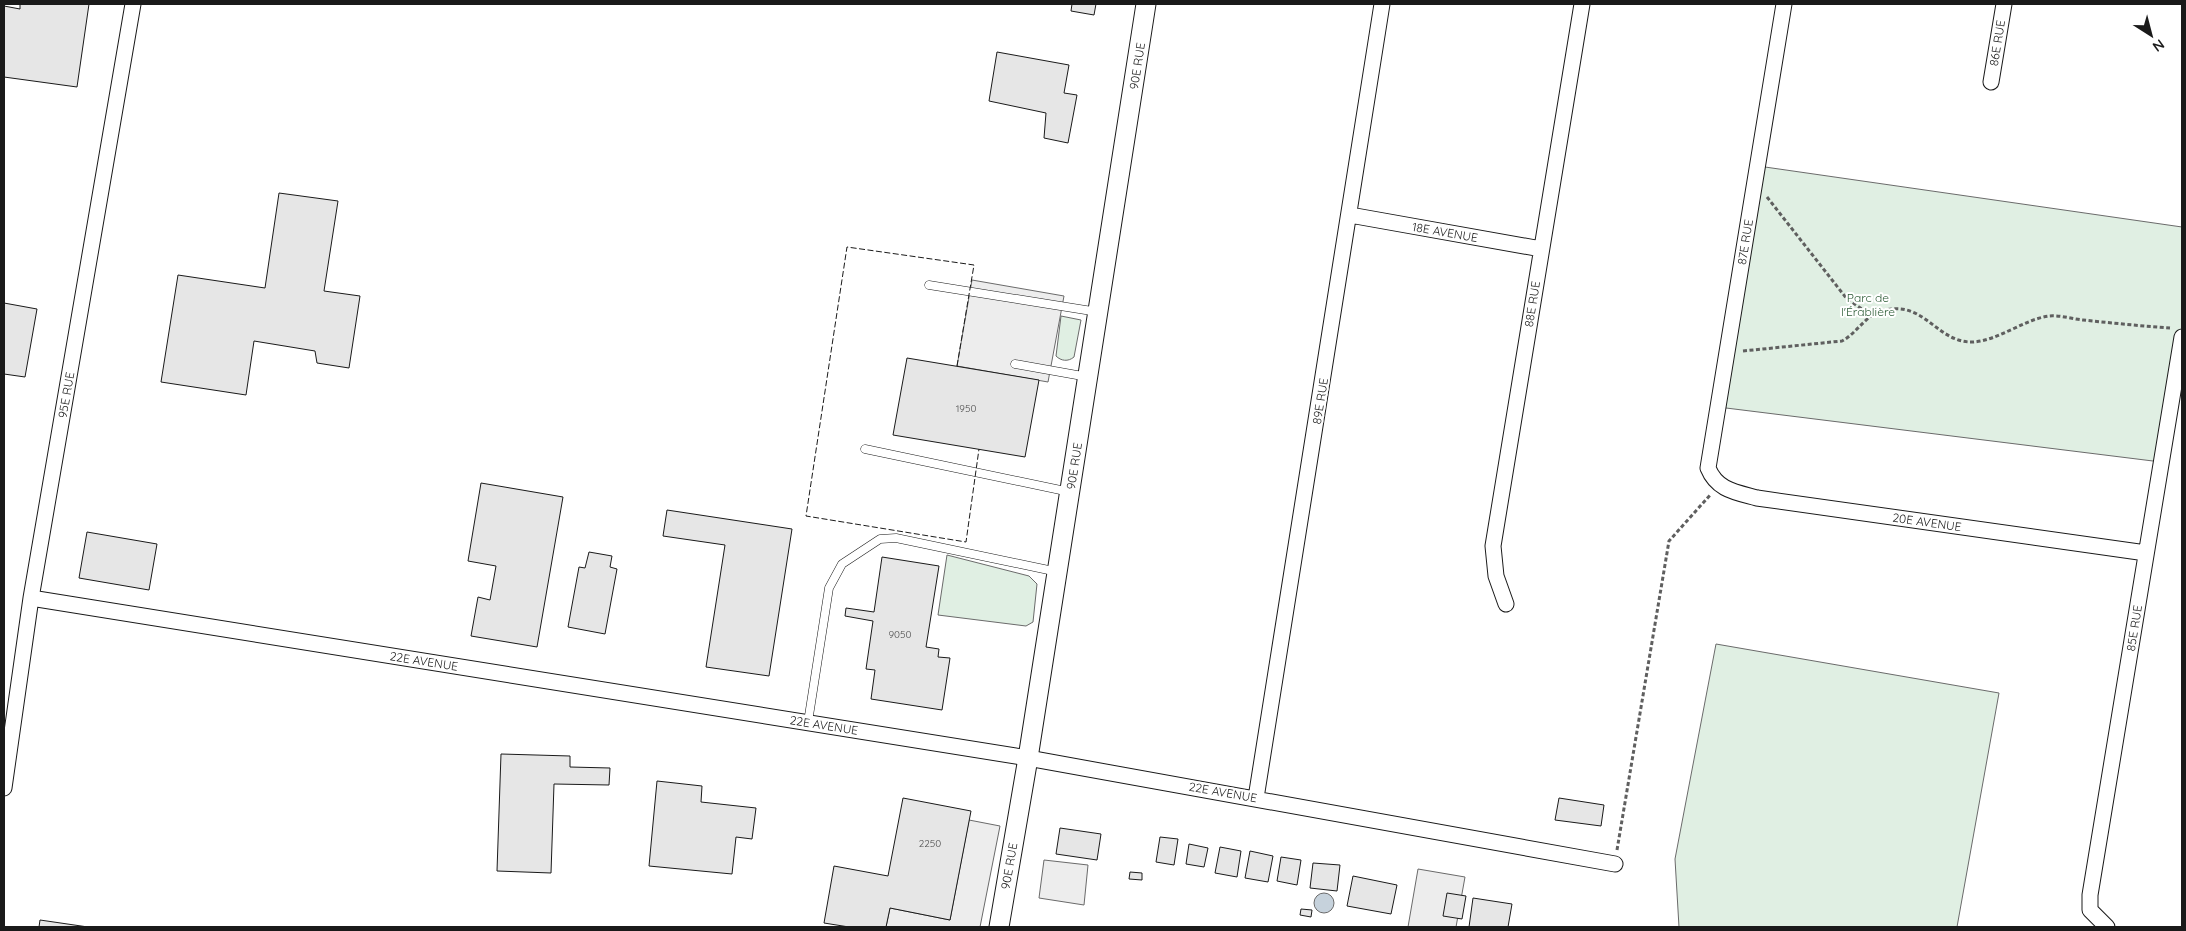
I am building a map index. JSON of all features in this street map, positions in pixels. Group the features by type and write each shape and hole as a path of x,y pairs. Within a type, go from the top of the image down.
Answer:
{"street":[{"name":"95E RUE","path":"4,788 30,598 133,4"},
{"name":"90E RUE","path":"999,927 1058,572 1146,4"},
{"name":"89E RUE","path":"1256,798 1382,4"},
{"name":"88E RUE","path":"1506,604 1496,576 1493,546 1582,4"},
{"name":"87E RUE","path":"1716,482 1708,468 1784,4"},
{"name":"86E RUE","path":"1991,82 2004,4"},
{"name":"18E AVENUE","path":"1350,215 1541,250"},
{"name":"85E RUE","path":"2101,923 2090,910 2090,895 2146,553 2178,333"},
{"name":"20E AVENUE","path":"1716,482 1730,491 1757,498 2146,553"},
{"name":"22E AVENUE","path":"30,598 1028,758 1615,864"}],"lane":[{"path":"929,285 1098,312"},
{"path":"1015,364 1088,377"},
{"path":"865,449 1070,492"},
{"path":"808,722 830,588 842,564 880,539 896,538 1058,572"}],"path":[{"path":"1754,185 1776,206 1847,298 1871,315"},
{"path":"1727,352 1842,341 1871,315 1882,310 1899,309 1914,311 1948,336 1962,342 1976,342 1990,338 2049,316 2178,333"},
{"path":"1615,864 1669,541 1716,482"}],"green space":[{"name":"Parc de l'Érablière","path":"1758,166 2182,227 2182,337 2161,462 1718,407"},
{"path":"1061,316 1081,320 1074,357 1067,360 1062,360 1056,356"},
{"path":"947,555 1029,576 1037,584 1033,622 1026,626 938,615"},
{"path":"1716,644 1999,693 1957,927 1679,927 1675,859"}],"shaded area":[{"path":"972,280 1064,296 1048,382 957,366"},
{"path":"969,820 1000,826 980,927 886,927 890,908 950,920"},
{"path":"1044,860 1088,865 1084,905 1039,898"},
{"path":"1418,869 1465,877 1456,927 1408,927"},
{"path":"1320,893 1328,893 1334,899 1334,907 1328,913 1320,913 1314,907 1314,899"}],"building":[{"path":"20,4 89,4 77,87 4,77 4,6 20,9"},
{"path":"1072,4 1096,4 1094,15 1071,11"},
{"path":"997,52 1069,65 1064,93 1077,95 1068,143 1044,138 1046,113 989,101"},
{"path":"279,193 338,201 324,291 360,296 349,368 317,363 315,351 254,341 246,395 161,382 178,275 265,288"},
{"path":"4,303 37,309 25,377 4,374"},
{"path":"907,358 1039,380 1025,457 893,435"},
{"path":"481,483 563,497 537,647 471,636 478,597 490,600 496,566 468,561"},
{"path":"667,510 792,529 769,676 706,667 725,545 663,536"},
{"path":"87,532 157,544 149,590 79,578"},
{"path":"589,552 612,556 610,567 617,569 605,634 568,627 579,567 585,568"},
{"path":"882,557 939,566 926,647 939,649 938,657 950,658 942,710 871,699 875,670 866,669 873,621 845,616 846,608 874,612"},
{"path":"501,754 570,756 570,767 610,768 609,785 554,784 551,873 497,871"},
{"path":"657,781 702,786 701,802 756,808 752,839 736,837 732,874 649,866"},
{"path":"903,798 971,811 950,920 890,908 886,927 849,927 824,923 834,866 888,876"},
{"path":"1559,798 1604,805 1601,826 1555,820"},
{"path":"1060,828 1101,834 1097,860 1056,854"},
{"path":"1160,837 1178,839 1174,865 1156,862"},
{"path":"1189,844 1208,848 1204,867 1186,864"},
{"path":"1220,847 1241,851 1237,877 1215,873"},
{"path":"1250,851 1273,856 1268,882 1245,878"},
{"path":"1281,857 1301,860 1297,885 1277,881"},
{"path":"1313,863 1340,865 1337,891 1310,888"},
{"path":"1130,872 1142,873 1142,880 1129,879"},
{"path":"1353,876 1397,885 1391,914 1347,906"},
{"path":"1447,893 1466,896 1462,919 1443,916"},
{"path":"1473,898 1512,904 1508,927 1469,927"},
{"path":"1301,909 1312,910 1311,917 1300,915"},
{"path":"40,920 88,927 39,927"}],"fence":[{"path":"957,366 974,265 847,247 806,516 966,542 979,449"}]}
